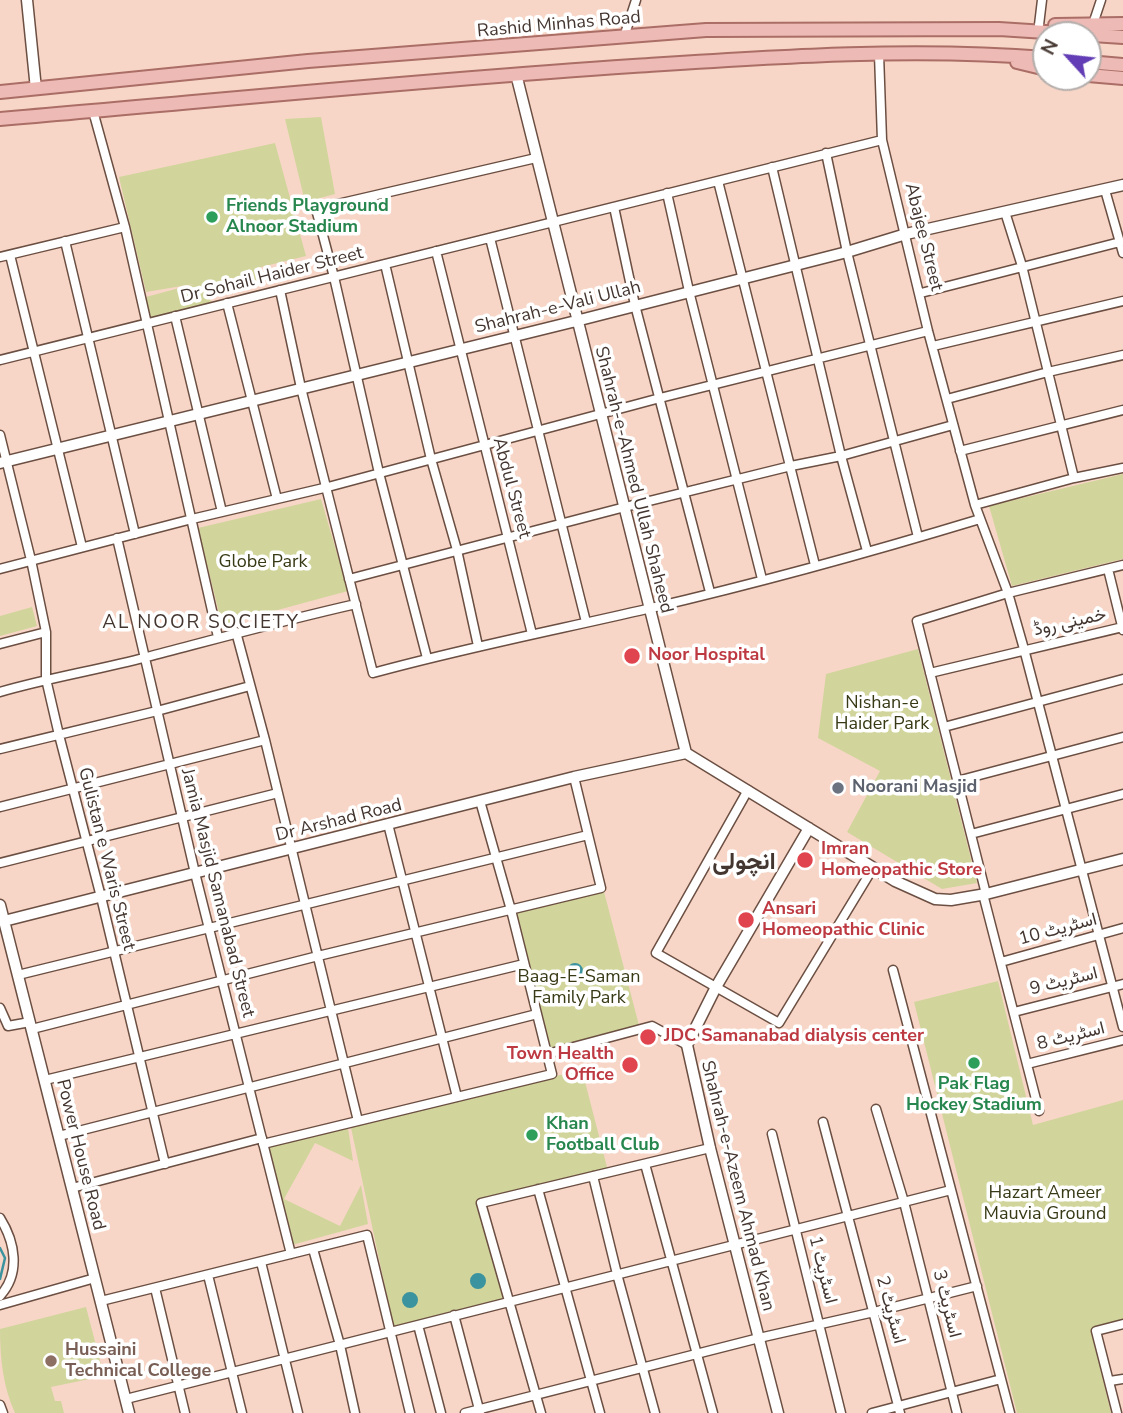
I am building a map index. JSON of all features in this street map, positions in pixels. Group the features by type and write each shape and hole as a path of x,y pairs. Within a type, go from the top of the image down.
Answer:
{"main road":[{"path":"1102,24 1123,24"},
{"path":"999,29 1032,26"},
{"name":"Rashid Minhas Road","path":"0,92 309,61 706,30 999,29 1123,37"},
{"path":"976,52 1032,66"},
{"path":"0,119 516,74 748,59 976,52 1032,57"},
{"path":"1102,63 1123,65"},
{"path":"1102,76 1123,78"}],"street":[{"path":"27,0 36,89"},
{"path":"624,37 636,0"},
{"path":"1039,21 1042,0"},
{"path":"1094,21 1101,0"},
{"name":"Abajee Street","path":"879,54 882,140 928,331 975,505 1008,593 1024,649 1068,808 1123,1027"},
{"name":"Shahrah-e-Ahmed Ullah Shaheed","path":"516,74 685,753"},
{"path":"93,111 125,227 218,636"},
{"name":"Dr Sohail Haider Street","path":"0,360 882,140"},
{"path":"826,153 847,252 918,537"},
{"path":"427,658 379,473 316,209 536,158"},
{"path":"772,167 817,360 867,551"},
{"path":"718,181 815,565"},
{"name":"Shahrah-e-Vali Ullah","path":"3,462 576,321 847,252 906,234 1123,185"},
{"path":"1105,190 1123,253"},
{"path":"667,193 689,292 762,579"},
{"path":"614,207 635,305 710,592"},
{"path":"1005,212 1022,266 1074,478"},
{"path":"0,257 125,227"},
{"path":"489,238 586,622"},
{"path":"65,242 135,534"},
{"path":"920,293 1120,242"},
{"name":"Abdul Street","path":"436,251 532,634"},
{"path":"10,255 82,547"},
{"path":"385,264 431,459 457,550 478,646"},
{"path":"280,290 301,388 373,673 478,646 650,608 981,519"},
{"path":"933,346 1123,301"},
{"path":"227,303 277,499"},
{"path":"175,316 222,512"},
{"path":"0,569 928,331"},
{"path":"947,399 1123,355"},
{"path":"960,451 1123,410"},
{"path":"349,579 625,507 841,456 953,425"},
{"name":"Gulistan e Waris Street","path":"0,435 3,462 31,561 46,632 46,678 165,1164"},
{"path":"975,505 1074,478 1123,468"},
{"name":"Jamia Masjid Samanabad Street","path":"117,538 195,873 291,1254"},
{"path":"1039,1111 917,621 1008,593 1123,565"},
{"path":"1108,569 1123,628"},
{"path":"0,692 46,678 145,657 218,636 356,604"},
{"name":"خمینی روڈ","path":"930,673 1123,628"},
{"path":"0,644 46,632"},
{"path":"236,632 358,1121"},
{"path":"944,727 1123,679"},
{"path":"0,749 250,686"},
{"path":"957,780 1123,737"},
{"path":"0,807 265,740"},
{"path":"685,753 895,881 935,899 951,900 985,894 1123,859"},
{"name":"Dr Arshad Road","path":"2,921 574,777 685,753"},
{"path":"0,1008 8,1026 31,1026 127,1005 601,888 574,777"},
{"path":"748,790 656,953 779,1023 873,868"},
{"path":"0,863 278,793"},
{"path":"971,834 1123,794"},
{"path":"72,1188 552,1074 480,801"},
{"path":"388,824 457,1097"},
{"name":"Shahrah-e-Azeem Ahmad Khan","path":"778,1413 710,1148 687,1045 716,987 809,828"},
{"path":"18,975 588,835"},
{"name":"Power House Road","path":"0,905 129,1413"},
{"name":"اسٹریٹ 10","path":"1001,962 1123,928"},
{"path":"45,1080 524,964"},
{"path":"894,970 1010,1413"},
{"name":"اسٹریٹ 9","path":"1014,1012 1123,984"},
{"path":"59,1136 537,1014"},
{"path":"547,1054 652,1026 687,1045"},
{"name":"اسٹریٹ 8","path":"1027,1064 1123,1040"},
{"name":"اسٹریٹ 3","path":"876,1109 904,1202 957,1413"},
{"name":"اسٹریٹ 2","path":"823,1122 899,1410"},
{"name":"اسٹریٹ 1","path":"772,1134 841,1413"},
{"path":"541,1413 481,1203 710,1148"},
{"path":"645,1164 713,1413"},
{"path":"593,1176 656,1413"},
{"path":"538,1189 600,1413"},
{"path":"126,1399 951,1190"},
{"path":"0,1218 10,1235 14,1267 8,1286 0,1296"},
{"path":"101,1301 366,1234 410,1413"},
{"path":"313,1249 340,1345 355,1413"},
{"path":"261,1262 298,1413"},
{"path":"208,1275 242,1413"},
{"path":"0,1305 95,1278"},
{"path":"466,1413 759,1338 977,1286"},
{"path":"155,1288 186,1413"},
{"path":"454,1315 479,1411"},
{"path":"1117,1413 1096,1331 1123,1324"},
{"path":"418,1325 441,1413"},
{"path":"872,1413 899,1410 1001,1379"},
{"path":"1110,1381 1123,1379"},
{"path":"0,1405 3,1413"}],"green space":[{"path":"321,117 335,194 305,202 285,119"},
{"name":"Friends Playground Alnoor Stadium","path":"275,143 306,256 257,268 259,280 211,292 208,286 211,303 151,318 146,297 194,284 146,292 119,177"},
{"path":"1123,474 1123,559 1012,586 989,506"},
{"name":"Globe Park","path":"321,499 348,591 222,625 198,528"},
{"path":"32,607 37,626 0,636 0,616"},
{"name":"Nishan-e Haider Park","path":"918,649 977,883 942,889 847,832 880,771 818,738 826,674"},
{"name":"Baag-E-Saman Family Park","path":"603,888 640,1029 547,1054 511,910"},
{"name":"Hazart Ameer Mauvia Ground","path":"998,981 1033,1125 1123,1100 1123,1321 1091,1330 1111,1413 1017,1413 914,1002"},
{"path":"582,1070 608,1171 481,1203 511,1301 394,1329 350,1123"},
{"path":"348,1128 353,1161 315,1143 284,1199 340,1226 361,1185 368,1224 292,1245 266,1146"},
{"name":"Hussaini Technical College","path":"86,1307 104,1376 51,1387 55,1401 61,1401 64,1413 15,1413 3,1372 0,1329"}],"water":[{"path":"575,963 581,965 581,977 575,979 569,977 567,971 569,965"},
{"path":"478,1273 484,1275 484,1287 478,1289 472,1287 470,1281 472,1275"},
{"path":"410,1292 416,1294 416,1306 410,1308 404,1306 402,1300 404,1294"}],"waterway":[{"path":"0,1248 5,1258 0,1279"}],"place":[{"name":"Friends Playground Alnoor Stadium","path":"212,217"},
{"name":"Noor Hospital","path":"632,656"},
{"name":"Noorani Masjid","path":"838,788"},
{"name":"Imran Homeopathic Store","path":"805,860"},
{"name":"Ansari Homeopathic Clinic","path":"746,920"},
{"name":"JDC Samanabad dialysis center","path":"648,1037"},
{"name":"Pak Flag Hockey Stadium","path":"974,1063"},
{"name":"Town Health Office","path":"630,1065"},
{"name":"Khan Football Club","path":"532,1135"},
{"name":"Hussaini Technical College","path":"51,1361"}],"district":[{"name":"AL NOOR SOCIETY","path":"201,623"},
{"name":"انچولی","path":"744,863"}]}
